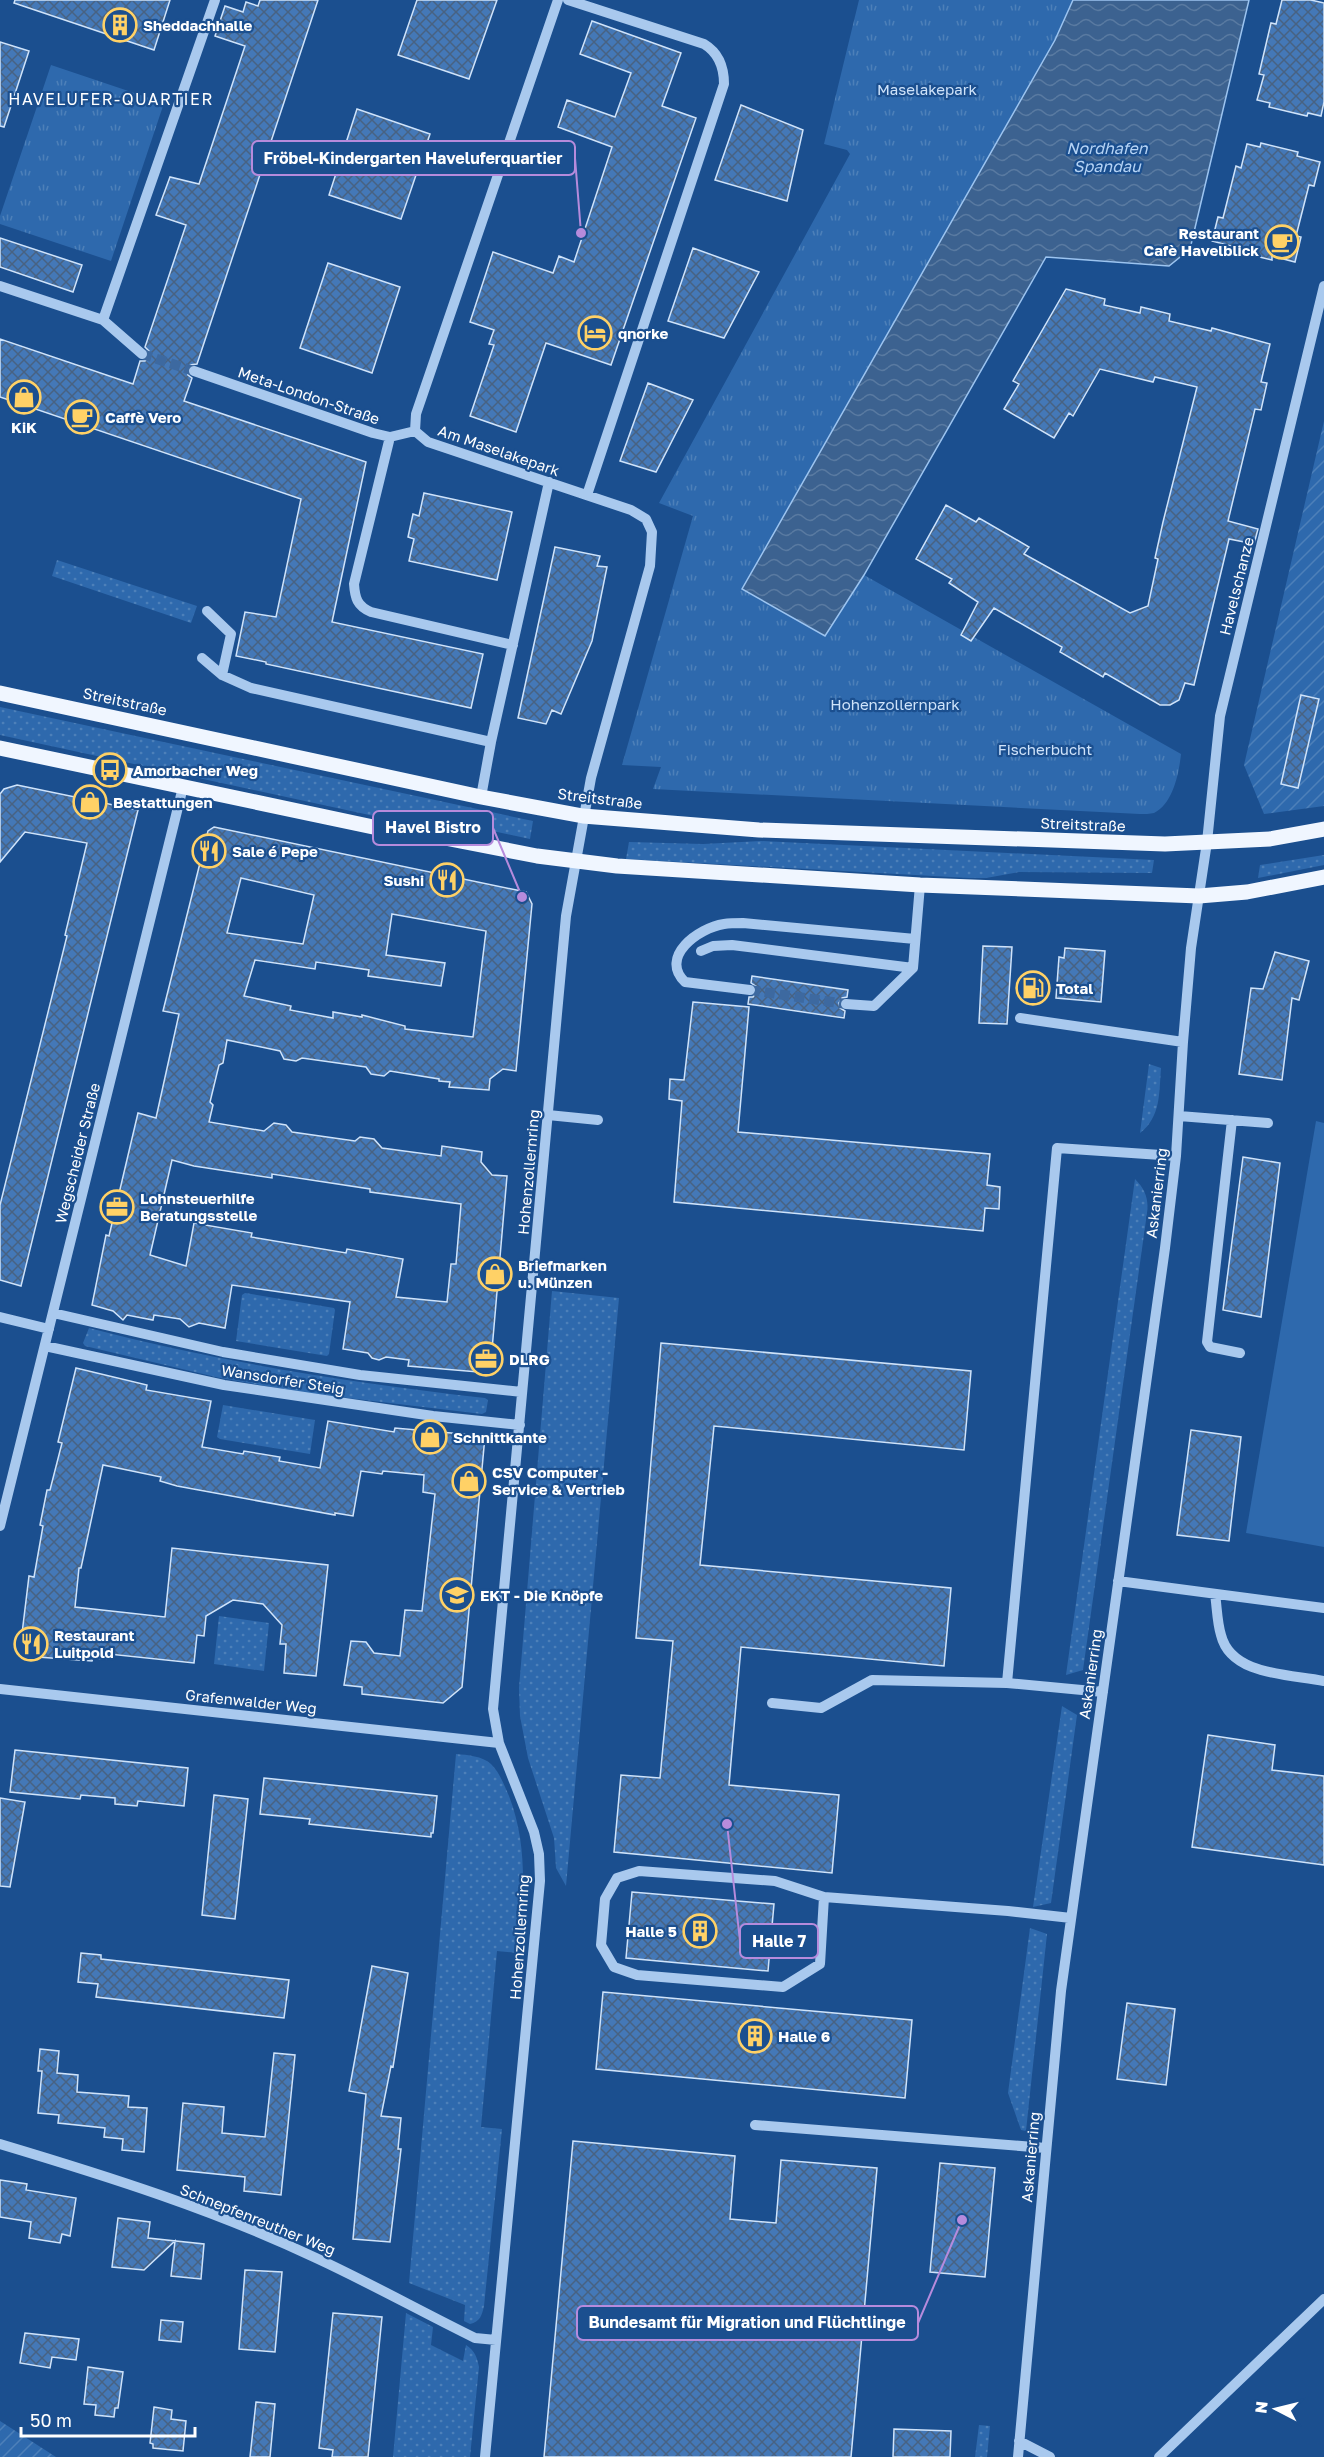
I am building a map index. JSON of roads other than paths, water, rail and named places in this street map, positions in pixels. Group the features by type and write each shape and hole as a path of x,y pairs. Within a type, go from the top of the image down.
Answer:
{"main road":[{"name":"Streitstraße","path":"0,693 481,797 583,816 759,830 1078,842 1207,843 1270,839 1324,829"},
{"path":"0,748 392,831 414,832 576,861 686,872 920,885 1199,896 1247,892 1324,877"}],"street":[{"path":"103,320 215,0"},
{"name":"Am Maselakepark","path":"558,0 416,414 415,431 428,442 631,510 646,519 652,532 650,566 583,816"},
{"path":"568,0 704,44 714,50 720,60 724,75 724,84 705,142 586,495"},
{"path":"0,286 103,320 142,354"},
{"name":"Havelschanze","path":"1199,896 1207,843 1220,716 1324,286"},
{"name":"Meta-London-Straße","path":"194,371 390,437 415,431"},
{"path":"390,437 354,584 355,597 361,608 513,645"},
{"path":"481,797 491,742 549,482"},
{"path":"207,611 231,634 222,675"},
{"path":"202,658 222,675 251,688 491,742"},
{"name":"Wegscheider Straße","path":"0,1526 183,787"},
{"name":"Hohenzollernring","path":"485,2457 540,1881 534,1832 499,1743 493,1709 566,916 583,816"},
{"path":"846,1004 874,1006 913,968 920,885"},
{"name":"Askanierring","path":"1018,2457 1061,1991 1176,1156 1183,1042 1199,896"},
{"path":"750,990 685,982 678,975 675,963 677,953 688,942 707,930 723,924 743,923 915,939"},
{"path":"701,951 713,946 732,945 913,968"},
{"path":"1020,1018 1183,1042"},
{"path":"548,1115 598,1120"},
{"path":"1179,1116 1268,1123"},
{"path":"1232,1120 1207,1342 1210,1347 1240,1353"},
{"path":"1007,1683 1057,1148 1176,1156"},
{"name":"Wansdorfer Steig","path":"53,1313 235,1354 360,1375 522,1392"},
{"path":"0,1317 49,1329"},
{"name":"Wansdorfer Steig","path":"45,1346 224,1385 433,1416 520,1425"},
{"path":"1118,1581 1324,1608"},
{"path":"1215,1594 1221,1637 1234,1658 1250,1667 1324,1682"},
{"path":"772,1703 820,1708 872,1680 1007,1683 1103,1692"},
{"name":"Grafenwalder Weg","path":"0,1689 499,1743"},
{"path":"824,1897 820,1964 783,1987 638,1975 614,1967 601,1945 606,1899 617,1878 639,1872 776,1881 824,1897 1071,1918"},
{"path":"755,2125 1046,2148"},
{"name":"Schnepfenreuther Weg","path":"0,2144 124,2182 230,2222 316,2258 475,2338 496,2340"},
{"path":"1159,2457 1324,2298"},
{"path":"1019,2441 1050,2457"}],"water":[{"name":"Nordhafen Spandau","path":"1073,0 1249,0 1190,249 1169,266 1046,257 864,575 825,636 742,589 1055,40"}],"tunnel":[{"path":"142,354 194,371"},
{"path":"750,990 846,1004"}],"place":[{"name":"Sheddachhalle","path":"120,25"},
{"name":"Fröbel-Kindergarten Haveluferquartier","path":"581,233"},
{"name":"Restaurant Cafè Havelblick","path":"1282,242"},
{"name":"qnorke","path":"595,333"},
{"name":"KiK","path":"24,397"},
{"name":"Caffè Vero","path":"82,417"},
{"name":"Amorbacher Weg","path":"110,770"},
{"name":"Bestattungen","path":"90,802"},
{"name":"Sale é Pepe","path":"209,851"},
{"name":"Sushi","path":"447,880"},
{"name":"Havel Bistro","path":"522,897"},
{"name":"Total","path":"1033,988"},
{"name":"Lohnsteuerhilfe Beratungsstelle","path":"117,1207"},
{"name":"Briefmarken u. Münzen","path":"495,1274"},
{"name":"DLRG","path":"486,1359"},
{"name":"Schnittkante","path":"430,1437"},
{"name":"CSV Computer - Service & Vertrieb","path":"469,1481"},
{"name":"EKT - Die Knöpfe","path":"457,1595"},
{"name":"Restaurant Luitpold","path":"31,1644"},
{"name":"Halle 7","path":"727,1824"},
{"name":"Halle 5","path":"700,1931"},
{"name":"Halle 6","path":"755,2036"},
{"name":"Bundesamt für Migration und Flüchtlinge","path":"962,2220"}],"district":[{"name":"HAVELUFER-QUARTIER","path":"111,99"}],"park label":[{"name":"Maselakepark","path":"927,89"},
{"name":"Hohenzollernpark","path":"895,704"},
{"name":"Fischerbucht","path":"1045,749"}]}
